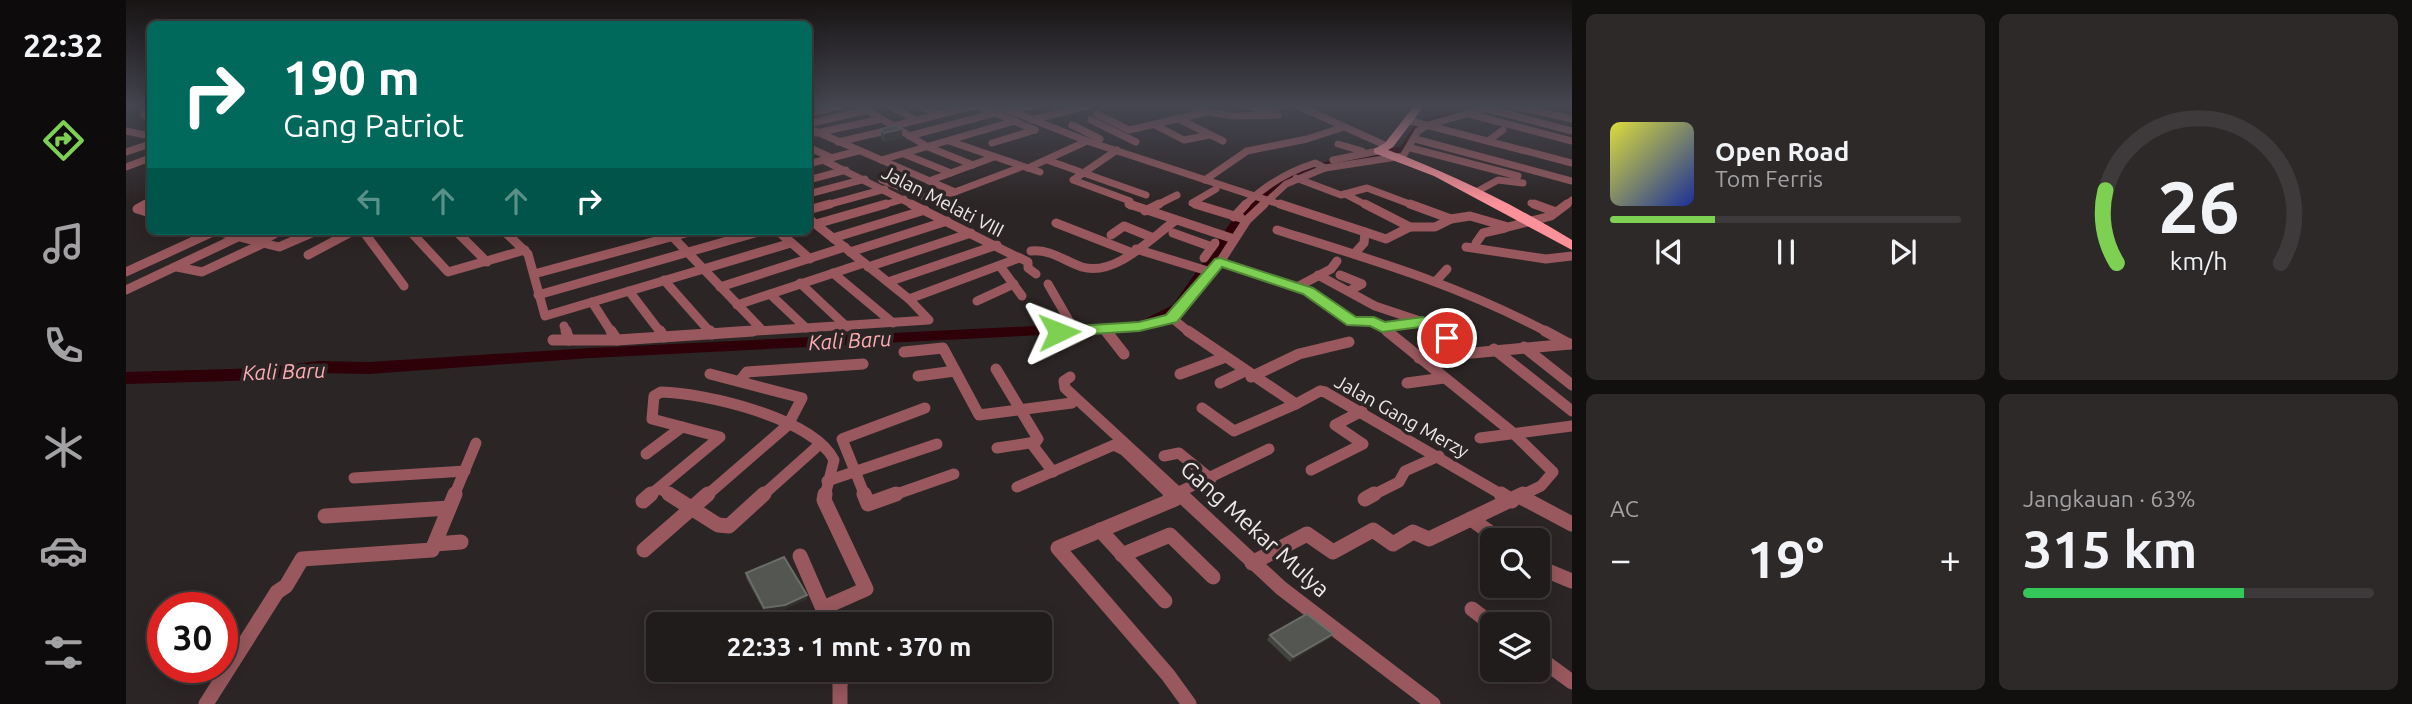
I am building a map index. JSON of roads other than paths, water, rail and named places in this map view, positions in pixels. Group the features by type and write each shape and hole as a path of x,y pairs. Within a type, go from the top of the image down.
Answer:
{"main road":[{"path":"1382,153 1399,139"},
{"path":"1382,153 1438,173 1534,222 1572,246"}],"street":[{"path":"830,139 955,192"},
{"path":"838,142 850,139"},
{"path":"914,139 973,165"},
{"path":"881,160 955,139"},
{"path":"982,139 1006,148"},
{"path":"992,143 1006,139"},
{"path":"1081,139 1386,239 1410,227"},
{"path":"1098,139 1117,149"},
{"path":"1130,139 1137,142 1117,149 1073,180 1130,201 1129,205 1145,211 1227,237"},
{"path":"1218,139 1223,141"},
{"path":"1205,180 1247,151 1307,139"},
{"path":"1361,139 1382,153"},
{"path":"1338,144 1382,153 1407,154 1415,139 1572,181"},
{"path":"1481,139 1572,163"},
{"path":"1524,150 1536,139"},
{"path":"949,141 1040,172"},
{"path":"812,149 827,159 923,198 955,192 1025,168 1087,141"},
{"path":"127,151 147,145"},
{"path":"1411,148 1520,180 1498,180 1476,192"},
{"path":"812,163 858,151"},
{"path":"904,153 951,173"},
{"path":"1059,332 1139,327 1171,318 1206,270 1220,262 1227,237 1240,218 1283,174 1382,153"},
{"path":"1240,218 1260,197 1320,166 1382,153"},
{"path":"929,181 994,157"},
{"path":"126,167 147,159"},
{"name":"Jalan Melati VIII","path":"827,159 1018,257"},
{"path":"1047,160 1146,195"},
{"path":"812,179 846,170"},
{"path":"1296,178 1345,194 1410,227 1434,228 1451,219 1470,216 1508,227"},
{"path":"812,193 865,179"},
{"path":"1216,188 1192,203 1240,218"},
{"path":"1345,194 1367,188 1451,219"},
{"path":"812,209 885,189"},
{"path":"1145,211 1177,195"},
{"path":"812,221 904,199"},
{"path":"1476,243 1483,233 1534,222 1556,212 1572,200"},
{"path":"1531,203 1556,212"},
{"path":"147,204 137,209 147,212"},
{"path":"833,238 925,210"},
{"path":"1031,251 1046,250 1094,269 1133,251 1176,220"},
{"path":"553,340 617,340 929,320 909,299 812,221"},
{"path":"720,287 947,221"},
{"path":"1056,223 1133,251 1206,270"},
{"path":"1111,235 1124,226 1151,237"},
{"path":"1277,230 1437,280 1506,310 1571,344"},
{"path":"1354,254 1364,243 1364,232"},
{"path":"737,305 800,283 971,233"},
{"path":"1174,233 1212,247"},
{"path":"126,272 207,235"},
{"path":"231,235 260,244 285,246 308,235"},
{"path":"177,267 200,272 274,235"},
{"path":"307,255 345,235"},
{"path":"366,235 404,286"},
{"path":"413,235 445,272 525,250"},
{"path":"460,235 487,262"},
{"path":"509,235 525,250 545,316 791,243"},
{"path":"534,274 667,235"},
{"path":"671,235 762,330"},
{"path":"538,295 748,235"},
{"path":"782,235 810,259"},
{"path":"126,290 238,237"},
{"path":"1204,258 1212,247 1227,237"},
{"path":"888,282 997,245"},
{"path":"1466,247 1546,260 1572,256"},
{"path":"1018,257 1027,261 1028,268 1036,274"},
{"name":"Jalan Melati VIII","path":"909,299 1018,257"},
{"path":"1297,287 1331,269 1338,261"},
{"path":"1220,262 1297,287 1353,321 1374,322 1382,327 1511,432 1553,472 1541,486 1429,539 1413,532 1394,544 1373,530 1333,552 1307,534 1252,563"},
{"path":"1000,266 1021,296"},
{"path":"1437,280 1447,269"},
{"path":"833,273 892,323"},
{"path":"1318,275 1382,309 1423,322 1468,351"},
{"path":"1340,275 1362,284 1349,291"},
{"path":"664,280 712,334"},
{"path":"800,283 847,327"},
{"path":"977,301 1014,284"},
{"path":"1048,284 1074,330"},
{"path":"629,291 664,337"},
{"path":"770,294 806,328"},
{"path":"592,302 617,340"},
{"path":"1171,318 1247,375 1296,404"},
{"path":"1382,327 1423,322"},
{"path":"564,326 569,340"},
{"path":"1105,330 1124,354"},
{"path":"1220,383 1299,354 1349,342"},
{"path":"1419,358 1468,351 1571,344"},
{"path":"1524,347 1572,386"},
{"path":"904,352 943,348 979,415 1072,403"},
{"path":"1494,349 1572,411"},
{"path":"1180,374 1223,358"},
{"path":"740,381 747,372 863,364"},
{"path":"996,369 1037,435 1036,442 997,448"},
{"path":"918,376 955,371"},
{"path":"644,550 788,425 802,398 710,374"},
{"name":"Gang Mekar Mulya","path":"1070,377 1064,381 1065,388 1252,563 1328,625 1433,704"},
{"path":"1407,383 1444,378"},
{"path":"643,501 720,436 652,419 654,396 667,391 776,418 820,444 832,454 834,460 824,500 866,589 822,608"},
{"name":"Jalan Gang Merzy","path":"1296,404 1322,391 1516,499 1572,524"},
{"path":"1202,408 1232,431 1296,404"},
{"path":"925,408 842,439 868,504 954,474"},
{"path":"1311,470 1363,444 1335,425 1362,411"},
{"path":"1480,438 1572,426"},
{"path":"646,454 682,427"},
{"path":"206,704 277,592 286,586 303,559 432,550 476,443"},
{"path":"1031,443 1053,472"},
{"path":"659,488 718,524 729,526 820,444"},
{"path":"827,481 937,444"},
{"path":"1017,487 1114,446 1124,450 1176,494"},
{"path":"1189,704 1168,675 1058,548 1175,499 1176,494 1269,449"},
{"path":"1164,456 1179,453 1211,479"},
{"path":"1365,499 1399,482 1405,471 1439,456"},
{"path":"354,478 465,471"},
{"path":"325,516 449,508"},
{"path":"1471,519 1484,528"},
{"path":"1100,530 1165,601"},
{"path":"1122,555 1170,535 1213,577"},
{"path":"435,544 461,542"},
{"path":"800,556 824,612"},
{"path":"1550,572 1572,581"},
{"path":"1472,609 1480,615"},
{"path":"1550,666 1572,682"},
{"path":"839,704 840,682"}],"waterway":[{"name":"Kali Baru","path":"1143,324 1179,308 1238,222 1253,205 1295,172 1405,149 1411,139"},
{"name":"Kali Baru","path":"126,378 263,374 318,367 369,368 591,353 1076,329"}]}
